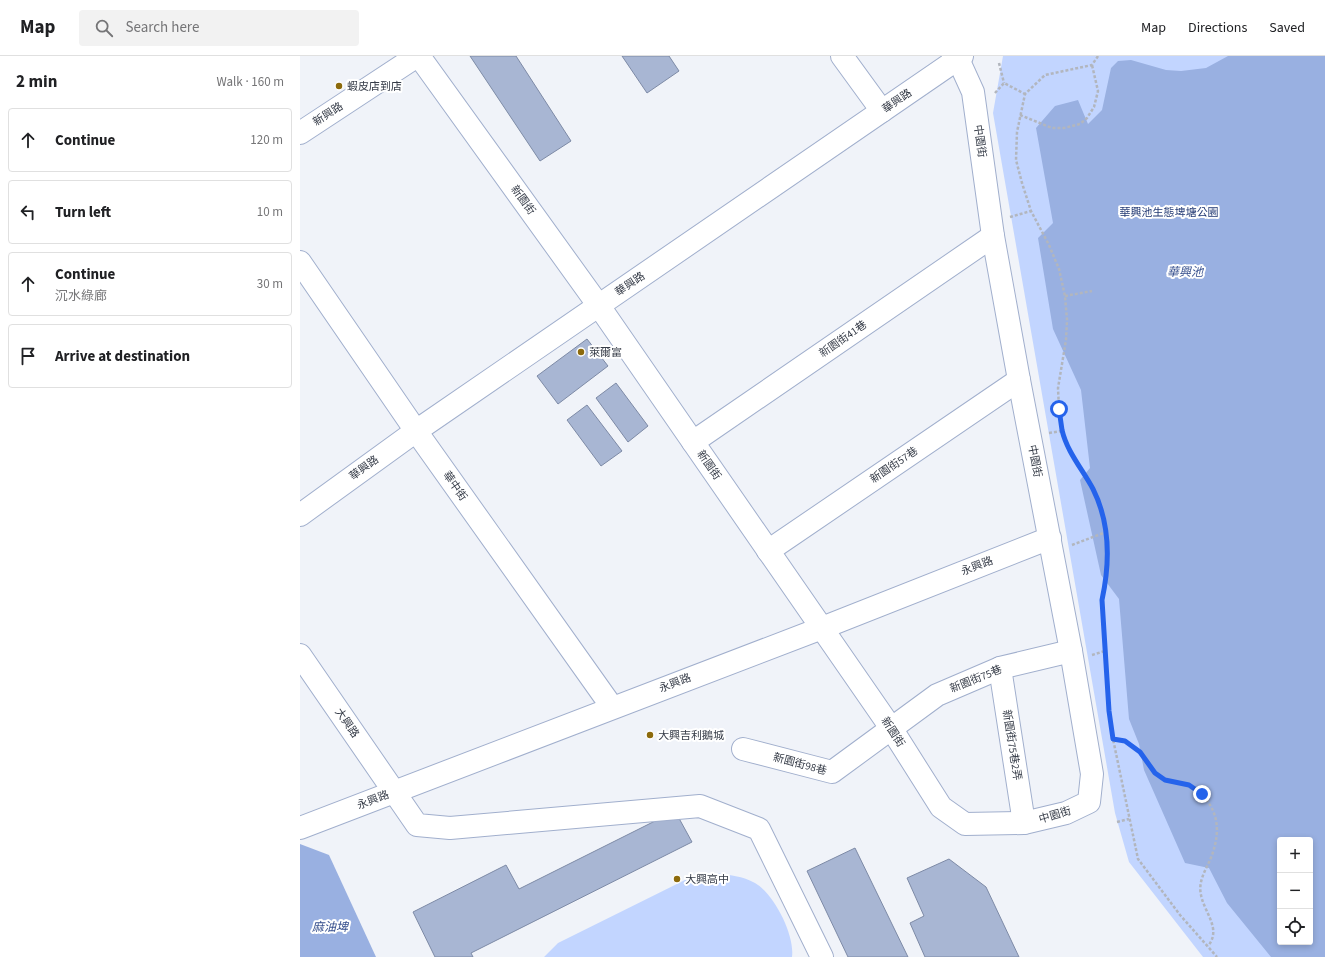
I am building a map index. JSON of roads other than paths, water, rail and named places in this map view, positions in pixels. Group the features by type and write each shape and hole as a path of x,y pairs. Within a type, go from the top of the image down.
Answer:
{"street":[{"name":"新興路","path":"300,133 418,56"},
{"name":"新園街","path":"418,56 599,306 891,728 941,807 965,824 1024,823"},
{"path":"842,56 882,111"},
{"name":"華興路","path":"300,515 416,431 882,111 958,57"},
{"name":"中園街","path":"958,57 973,92 993,236 1019,380 1059,542 1079,654 1092,774 1089,802 1066,813 1024,823"},
{"name":"新園街41巷","path":"693,442 993,236"},
{"name":"華中街","path":"300,262 416,431 612,707"},
{"name":"新園街57巷","path":"768,551 1019,380"},
{"name":"永興路","path":"300,828 612,707 822,628 1059,542"},
{"name":"新園街75巷","path":"891,728 937,695 1000,668 1079,654"},
{"name":"大興路","path":"300,655 418,825 450,828 700,806 759,829 822,957"},
{"name":"新園街75巷2弄","path":"1000,668 1024,823"},
{"name":"新園街98巷","path":"743,749 832,772 891,728"}],"water":[{"name":"華興池","path":"1228,56 1325,56 1325,957 1271,957 1227,903 1209,868 1185,863 1144,770 1139,744 1129,719 1119,599 1101,575 1080,480 1090,468 1081,390 1053,329 1038,238 1053,223 1036,128 1055,106 1078,100 1088,124 1102,110 1111,68 1118,61 1131,60 1166,70 1181,71 1206,68"},
{"name":"麻油埤","path":"300,844 329,855 376,957 300,957"}],"place":[{"name":"蝦皮店到店","path":"339,86"},
{"name":"萊爾富","path":"581,352"},
{"name":"大興吉利鵝城","path":"650,735"},
{"name":"大興高中","path":"677,879"}],"park label":[{"name":"華興池生態埤塘公園","path":"1169,212"}]}
